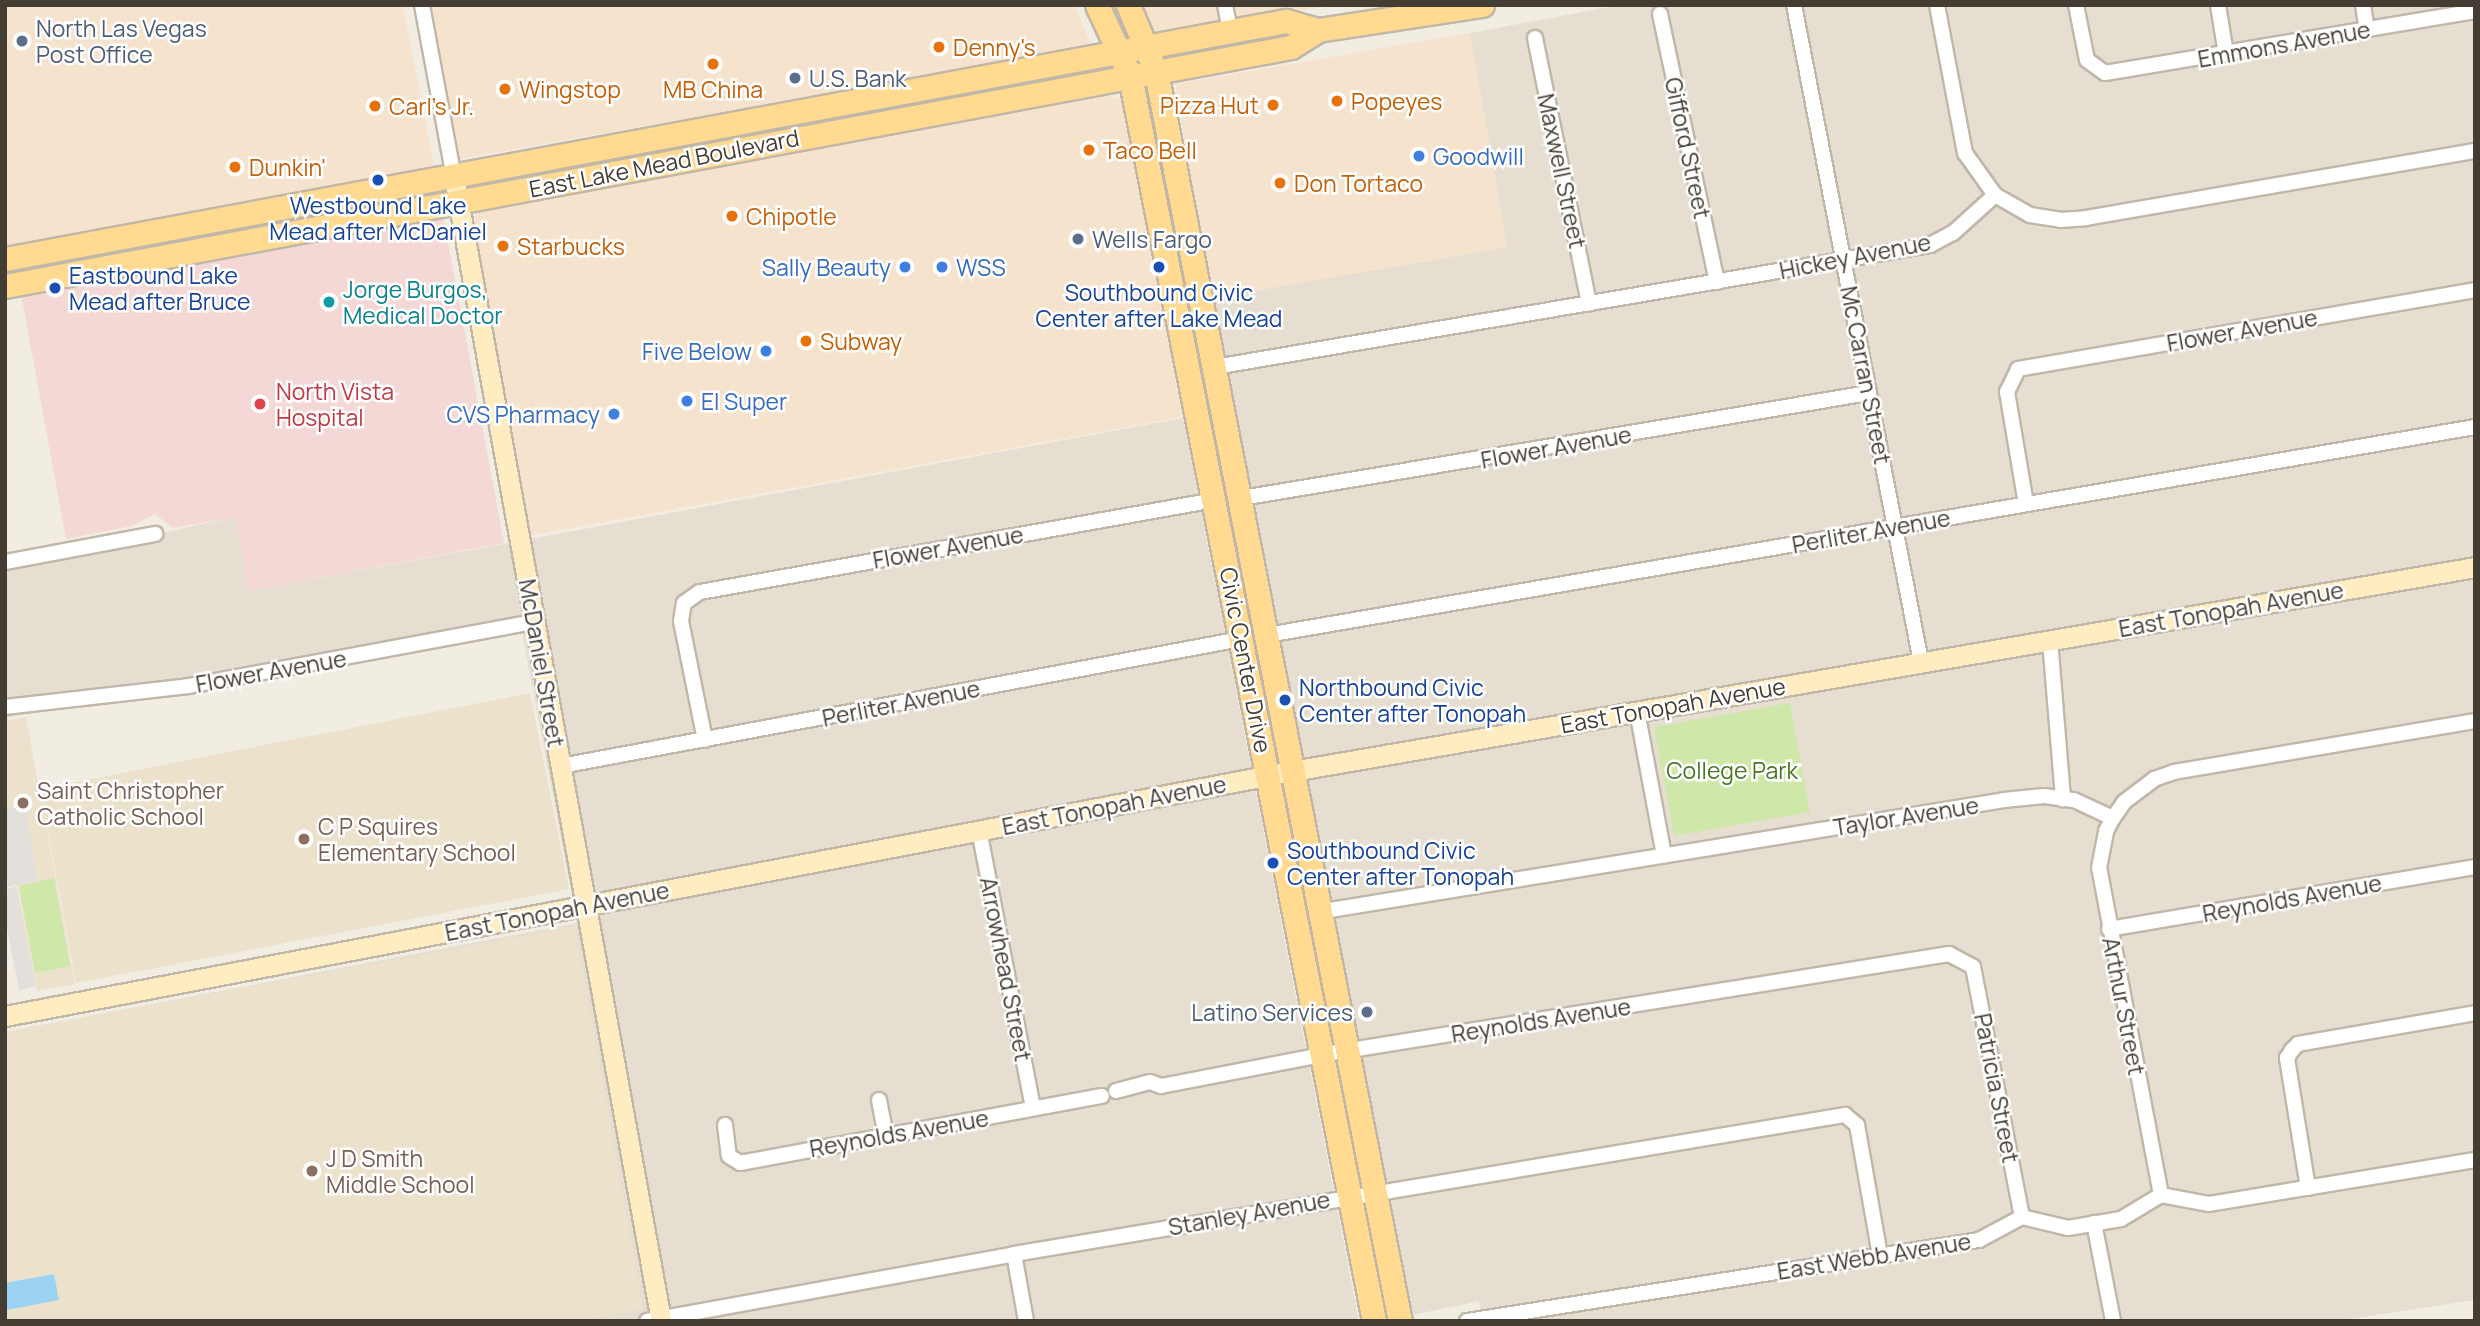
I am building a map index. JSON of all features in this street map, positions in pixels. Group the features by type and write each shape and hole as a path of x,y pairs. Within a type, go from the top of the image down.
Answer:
{"main road":[{"name":"Civic Center Drive","path":"1097,5 1130,76 1202,432 1374,1321"},
{"name":"Civic Center Drive","path":"1128,5 1156,72 1242,498 1318,912 1400,1321"},
{"name":"East Lake Mead Boulevard","path":"5,286 1291,47 1318,30 1411,10 1482,5"},
{"name":"East Lake Mead Boulevard","path":"5,259 1286,21 1318,30"},
{"path":"764,120 769,143"},
{"path":"223,219 272,237"},
{"path":"1202,432 1223,485 1242,498"},
{"path":"1215,500 1231,514 1242,553 1255,572"}],"street":[{"name":"McDaniel Street","path":"422,5 586,905 656,1320"},
{"path":"1225,5 1230,31"},
{"name":"Mc Carran Street","path":"1794,5 1921,662"},
{"path":"1937,5 1965,153 1995,195 2030,215 2073,219 2475,151"},
{"name":"Emmons Avenue","path":"2076,5 2084,50 2095,69 2105,73 2475,11"},
{"path":"2217,5 2226,54"},
{"path":"2363,5 2367,29"},
{"name":"Gifford Street","path":"1660,14 1717,282"},
{"name":"Maxwell Street","path":"1535,38 1589,304"},
{"name":"Hickey Avenue","path":"1215,367 1930,244 1953,233 1995,195"},
{"name":"Flower Avenue","path":"2026,504 2007,392 2012,376 2018,369 2475,290"},
{"name":"Flower Avenue","path":"1242,498 1869,393"},
{"name":"Perliter Avenue","path":"1267,635 2475,427"},
{"name":"Flower Avenue","path":"705,740 681,621 684,603 700,593 1215,500"},
{"path":"5,562 155,534"},
{"name":"East Tonopah Avenue","path":"5,1016 1292,771 2475,567"},
{"name":"Flower Avenue","path":"5,707 188,686 535,622"},
{"name":"Perliter Avenue","path":"561,766 1241,639"},
{"path":"2050,640 2063,799"},
{"path":"1637,711 1664,855"},
{"path":"2113,818 2124,802 2154,779 2174,772 2475,721"},
{"name":"Taylor Avenue","path":"1318,912 2004,800 2063,799 2113,818"},
{"name":"Arthur Street","path":"2113,818 2099,868 2161,1195"},
{"name":"Arrowhead Street","path":"979,831 1032,1108"},
{"name":"Reynolds Avenue","path":"2109,929 2475,867"},
{"name":"Reynolds Avenue","path":"724,1125 729,1156 740,1163 1321,1055 1949,954 1968,961"},
{"name":"Patricia Street","path":"1968,961 1973,967 2022,1217"},
{"path":"2308,1188 2287,1058 2292,1050 2298,1044 2475,1013"},
{"path":"879,1100 886,1135"},
{"name":"Stanley Avenue","path":"656,1320 1349,1196 1845,1115 1852,1118 1857,1125 1880,1255"},
{"path":"2022,1217 2068,1228 2121,1219 2161,1195 2209,1204 2475,1160"},
{"name":"East Webb Avenue","path":"1466,1321 1979,1240 2022,1217"},
{"path":"2094,1223 2113,1321"},
{"path":"1014,1254 1026,1321"}],"shaded area":[{"path":"5,5 403,5 434,166 5,247"},
{"path":"432,5 1075,5 1091,46 460,159"},
{"path":"1142,5 1335,5 1153,35"},
{"path":"1620,5 2475,5 2475,1300 2337,1321 1483,1321 1479,1301 1413,1315 1212,298 1507,247 1470,33"},
{"path":"1470,33 1507,247 1212,298 1175,84"},
{"path":"1104,94 1123,100 1130,126 1182,417 528,536 475,215 482,210"},
{"name":"North Vista Hospital","path":"443,215 504,543 249,591 235,517 173,528 155,514 132,526 66,539 21,294"},
{"path":"1183,418 1359,1321 5,1321 5,1032 577,923 520,622 5,718 5,567 235,517 249,591"},
{"name":"C P Squires Elementary School","path":"530,693 569,889 76,983 40,789"},
{"name":"Saint Christopher Catholic School","path":"26,717 75,984 37,991 18,885 5,887 5,721"},
{"path":"25,806 38,881 5,887 5,809"},
{"path":"17,886 36,986 19,990 5,919 5,889"},
{"name":"J D Smith Middle School","path":"575,927 643,1309 576,1321 5,1321 5,1032"}],"green space":[{"name":"College Park","path":"1790,703 1810,812 1674,836 1654,727"},
{"path":"54,878 70,966 35,973 19,886"}],"water":[{"path":"54,1274 59,1300 7,1310 5,1283"}],"place":[{"name":"North Las Vegas Post Office","path":"22,41"},
{"name":"Denny's","path":"939,47"},
{"name":"MB China","path":"713,64"},
{"name":"U.S. Bank","path":"795,78"},
{"name":"Wingstop","path":"505,89"},
{"name":"Popeyes","path":"1337,101"},
{"name":"Pizza Hut","path":"1273,105"},
{"name":"Carl's Jr.","path":"375,106"},
{"name":"Taco Bell","path":"1089,150"},
{"name":"Goodwill","path":"1419,156"},
{"name":"Dunkin'","path":"235,167"},
{"name":"Westbound Lake Mead after McDaniel","path":"378,180"},
{"name":"Don Tortaco","path":"1280,183"},
{"name":"Chipotle","path":"732,216"},
{"name":"Wells Fargo","path":"1078,239"},
{"name":"Starbucks","path":"503,246"},
{"name":"Sally Beauty","path":"905,267"},
{"name":"WSS","path":"942,267"},
{"name":"Southbound Civic Center after Lake Mead","path":"1159,267"},
{"name":"Eastbound Lake Mead after Bruce","path":"55,288"},
{"name":"Jorge Burgos, Medical Doctor","path":"329,302"},
{"name":"Subway","path":"806,341"},
{"name":"Five Below","path":"766,351"},
{"name":"El Super","path":"687,401"},
{"name":"North Vista Hospital","path":"260,404"},
{"name":"CVS Pharmacy","path":"614,414"},
{"name":"Northbound Civic Center after Tonopah","path":"1285,700"},
{"name":"Saint Christopher Catholic School","path":"23,803"},
{"name":"C P Squires Elementary School","path":"304,839"},
{"name":"Southbound Civic Center after Tonopah","path":"1273,863"},
{"name":"Latino Services","path":"1367,1012"},
{"name":"J D Smith Middle School","path":"312,1171"}]}
